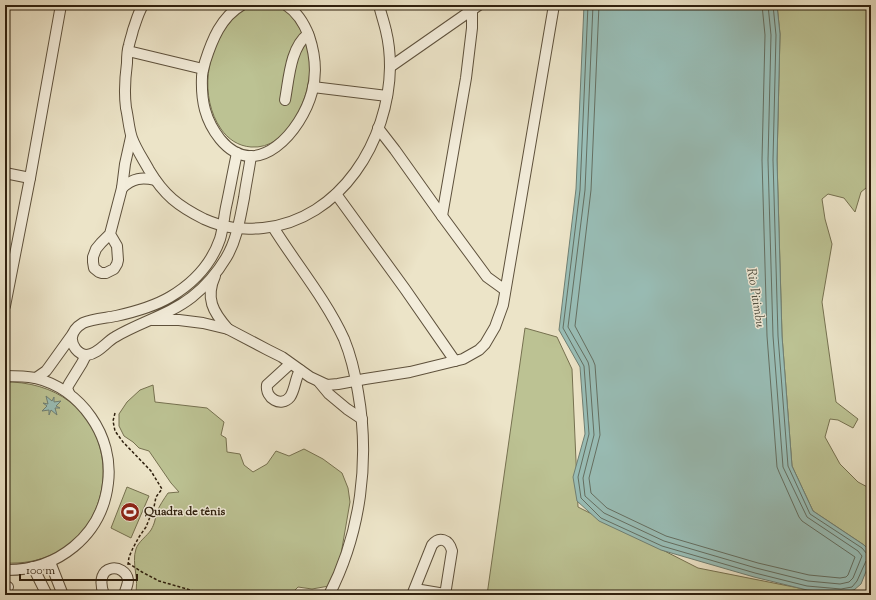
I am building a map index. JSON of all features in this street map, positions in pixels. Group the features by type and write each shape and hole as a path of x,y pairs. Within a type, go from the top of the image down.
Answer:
{"street":[{"path":"5,306 61,5"},
{"path":"143,5 136,20 128,46 125,90 127,116 131,137 155,180 171,198 183,207 215,224 253,229 290,222 316,210 336,194 357,170 366,155 384,111 390,67 387,32 379,5"},
{"path":"242,5 235,9 216,34 202,73 202,94 208,119 212,128 222,141 228,148 237,153 251,156 259,156 267,153 289,136 305,112 313,86 313,48 299,16 286,5"},
{"path":"217,271 212,286 210,300 219,319 228,328 282,357 310,377 326,385 410,372 463,359 479,350 485,344 495,327 503,305 554,5"},
{"path":"390,67 475,8"},
{"path":"442,216 466,78 475,8"},
{"path":"285,100 295,51 301,40 308,34"},
{"path":"128,51 203,69"},
{"path":"313,86 387,96"},
{"path":"378,128 487,277 505,290"},
{"path":"110,234 122,188 125,164 131,137"},
{"path":"36,378 50,366 76,329 83,323 148,307 169,297 186,286 200,274 212,257 220,238 237,153"},
{"path":"72,335 72,342 77,350 86,355 91,354 123,332 174,309 192,297 206,284 217,271 230,251 238,228 251,156"},
{"path":"5,174 30,178"},
{"path":"122,188 132,180 144,178 155,180"},
{"path":"336,194 455,361"},
{"path":"273,226 332,317 347,348 356,381 362,419 362,486 352,537 345,559 329,595"},
{"path":"152,320 179,320 228,328"},
{"path":"69,394 67,387 86,355"},
{"path":"290,364 267,385 267,391 272,399 281,401 289,398 294,389 297,375 300,370"},
{"path":"5,376 36,378 53,384 69,394 82,405 101,433 109,466 105,500 99,516 90,530 78,543 65,554 50,562 33,568 5,570"},
{"path":"319,382 329,394 347,410 362,419"},
{"path":"444,540 451,546 452,551 445,595 413,592 432,546 435,541 444,540"},
{"path":"50,562 63,595"},
{"path":"33,568 47,595"},
{"path":"104,595 101,586 102,576 107,570 114,568 124,572 128,578 124,595"}],"path":[{"path":"115,413 113,421 115,431 123,442 151,471 162,489 156,497 154,507 146,527 133,548 128,563 159,581 207,595"}],"green space":[{"path":"256,5 278,6 293,17 306,42 310,67 306,93 295,119 286,131 276,140 264,146 251,147 234,141 221,129 214,116 210,103 208,74 211,59 222,32 239,13"},
{"path":"777,5 871,5 871,184 861,192 855,212 844,198 828,194 822,199 825,219 832,244 822,302 836,402 858,419 853,428 838,420 830,419 825,437 840,464 858,482 871,489 871,552 864,545 813,511 792,466 782,336 777,160 780,34"},
{"path":"525,328 557,337 572,369 578,507 698,568 834,595 487,595"},
{"path":"12,382 54,392 83,414 99,444 103,477 95,510 76,538 46,557 5,563 5,383"},
{"path":"153,385 155,402 207,408 224,422 221,435 226,438 227,452 240,454 244,465 253,472 267,464 276,451 289,456 304,449 323,459 342,473 348,488 350,502 341,554 329,586 312,589 298,587 292,593 281,592 278,595 135,595 137,584 134,560 137,546 151,530 158,510 168,493 179,492 149,451 139,448 124,436 119,426 119,414 127,402 140,390"},
{"name":"Quadra de tênis","path":"127,487 149,496 131,538 111,528"}],"water":[{"name":"Rio Pitimbu","path":"584,5 777,5 780,34 777,160 782,336 792,466 813,511 864,545 871,552 871,559 861,584 854,590 841,593 807,590 754,577 661,550 599,521 577,501 573,477 585,434 580,367 559,330 576,189"},
{"path":"46,396 52,401 54,397 54,402 61,401 56,406 60,408 55,408 57,415 51,410 49,415 49,410 42,411 47,406 43,403 48,404"}],"place":[{"name":"Quadra de tênis","path":"130,512"}]}
